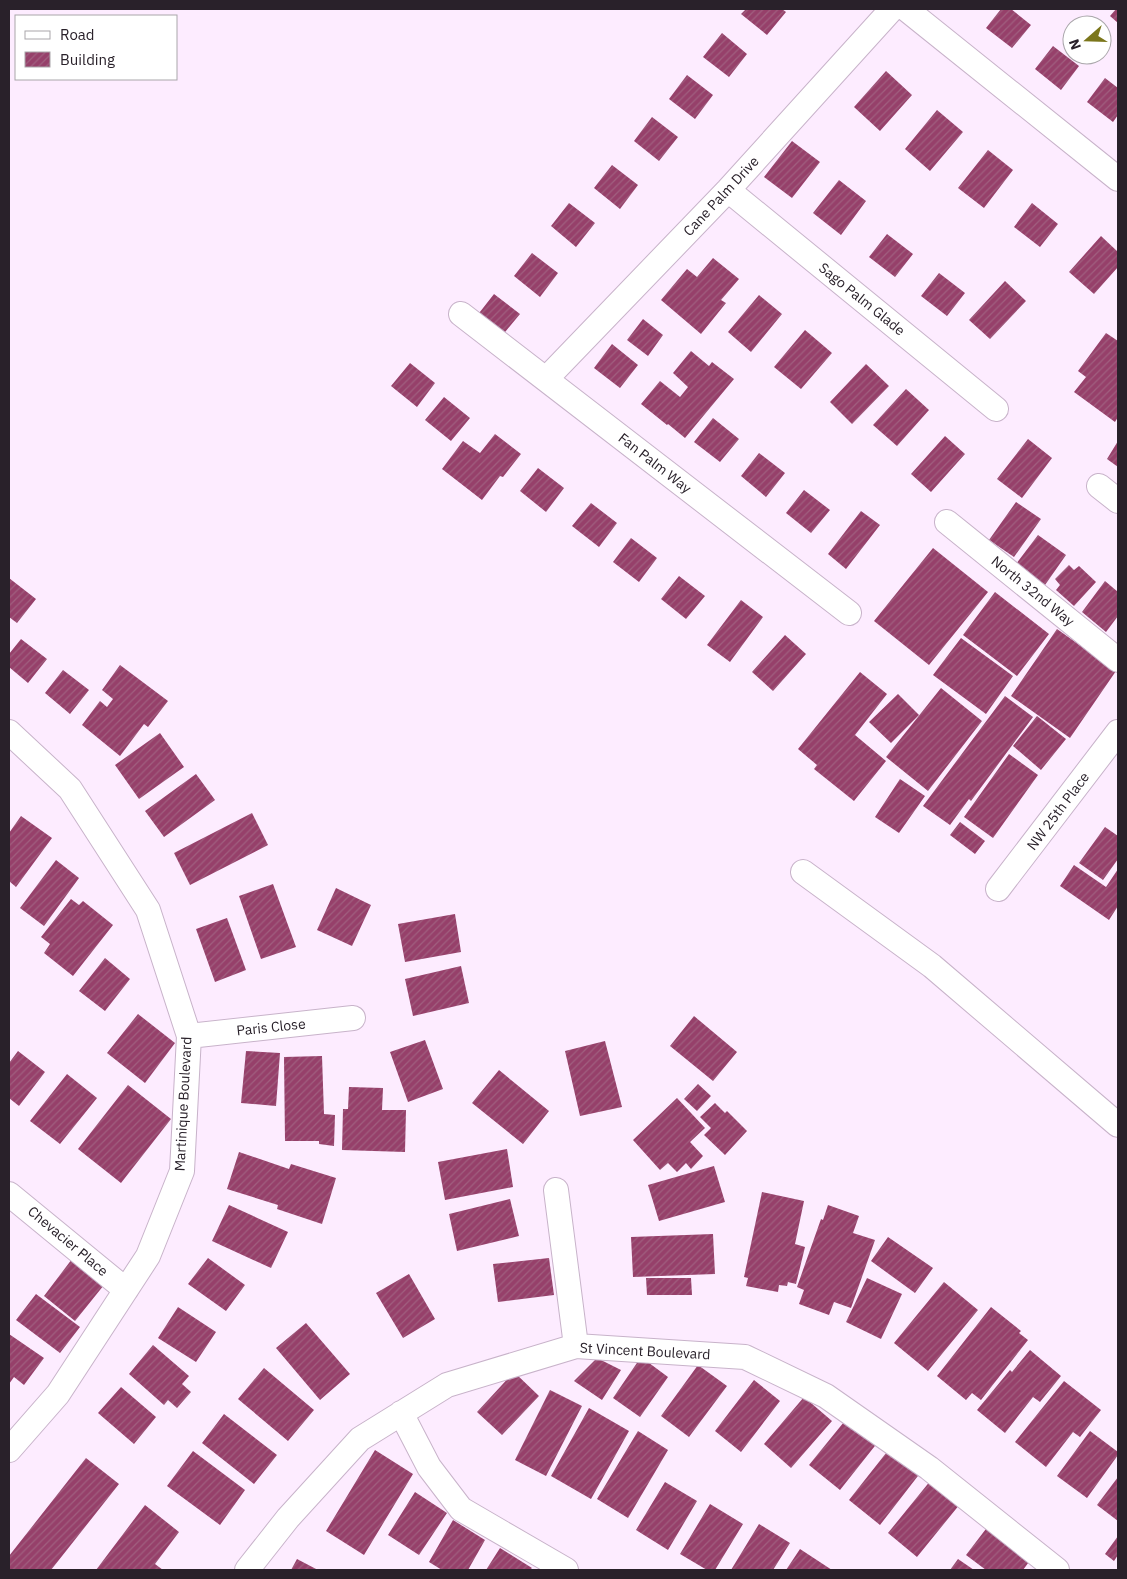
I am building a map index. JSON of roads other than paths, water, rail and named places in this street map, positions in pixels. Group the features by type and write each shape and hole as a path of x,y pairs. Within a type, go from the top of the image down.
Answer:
{"street":[{"name":"Cane Palm Drive","path":"546,379 728,190 892,9"},
{"path":"906,9 1118,179"},
{"name":"Sago Palm Glade","path":"728,190 996,409"},
{"name":"Fan Palm Way","path":"461,314 849,613"},
{"path":"1099,486 1118,500"},
{"name":"North 32nd Way","path":"947,522 1118,660"},
{"name":"Martinique Boulevard","path":"9,732 70,788 148,910 189,1036 182,1171 148,1256 58,1394 9,1450"},
{"name":"NW 25th Place","path":"998,890 1118,732"},
{"path":"804,872 932,966 1118,1125"},
{"name":"Paris Close","path":"189,1036 353,1018"},
{"path":"556,1190 576,1346"},
{"name":"Chevacier Place","path":"9,1194 126,1290"},
{"name":"St Vincent Boulevard","path":"247,1570 288,1518 360,1439 447,1384 576,1346 745,1357 826,1396 929,1468 1057,1570"},
{"path":"401,1413 429,1467 461,1509 566,1570"}]}
